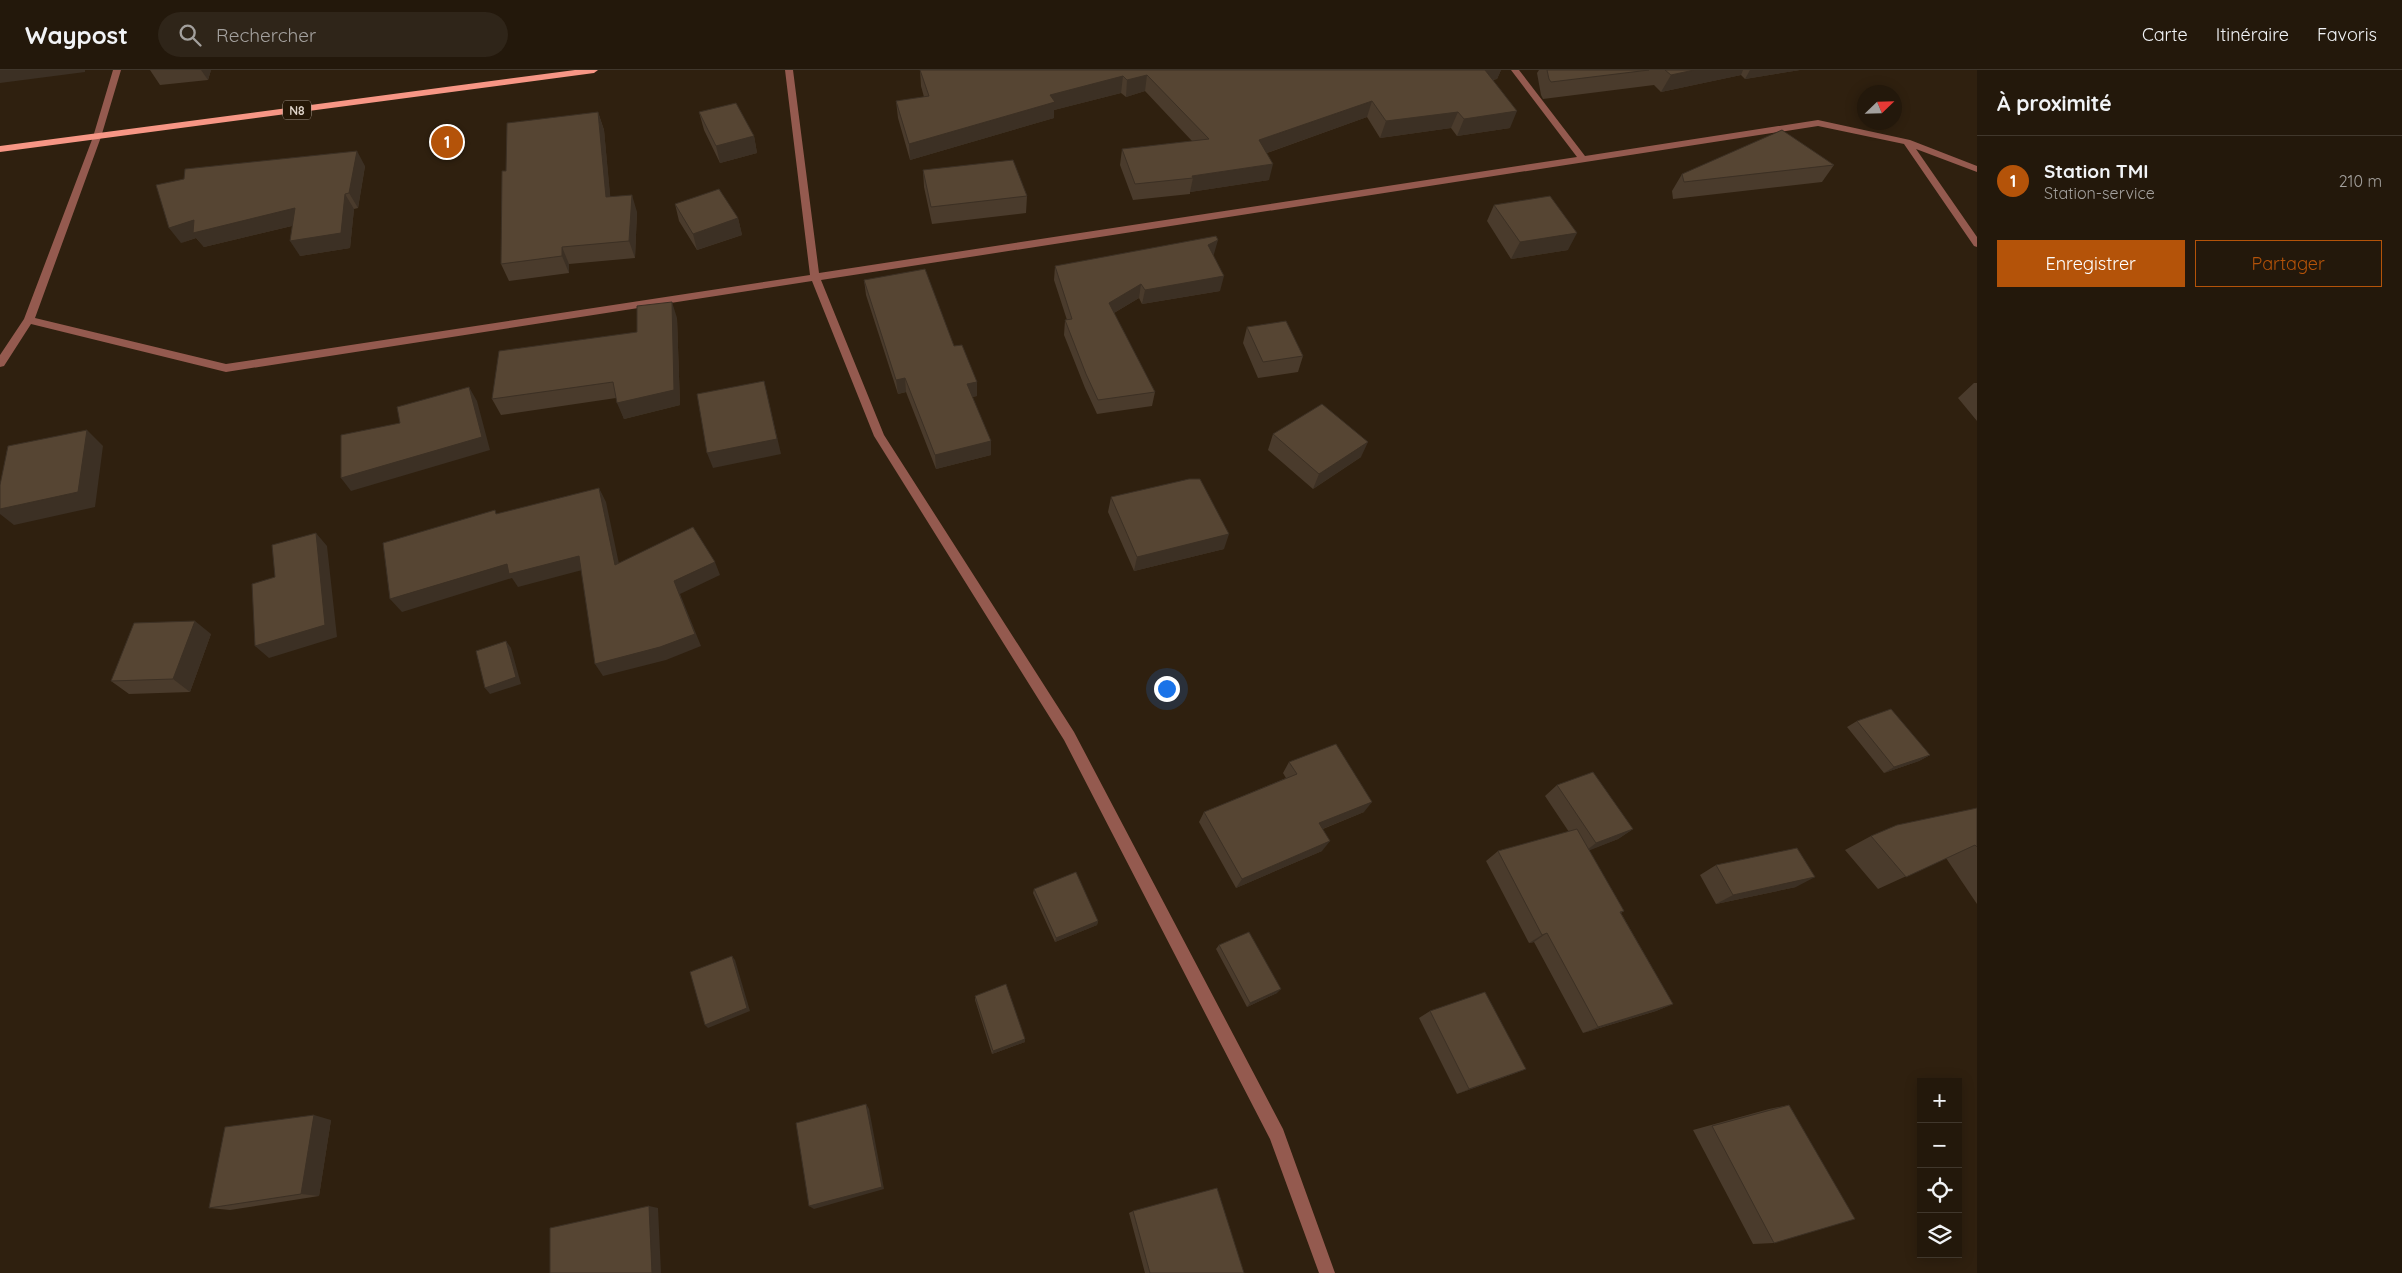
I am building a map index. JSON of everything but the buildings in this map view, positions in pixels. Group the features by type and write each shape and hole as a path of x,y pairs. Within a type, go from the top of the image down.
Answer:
{"main road":[{"name":"N8","path":"0,149 97,138 594,70"}],"street":[{"path":"0,362 29,320 97,138 117,70"},
{"path":"789,70 815,277 879,436 1069,736 1277,1135 1326,1273"},
{"path":"1515,70 1583,159"},
{"path":"29,320 226,368 1818,123 1907,142 1977,169"},
{"path":"1907,142 1977,244"}],"place":[{"name":"Station TMI","path":"447,142"}]}
